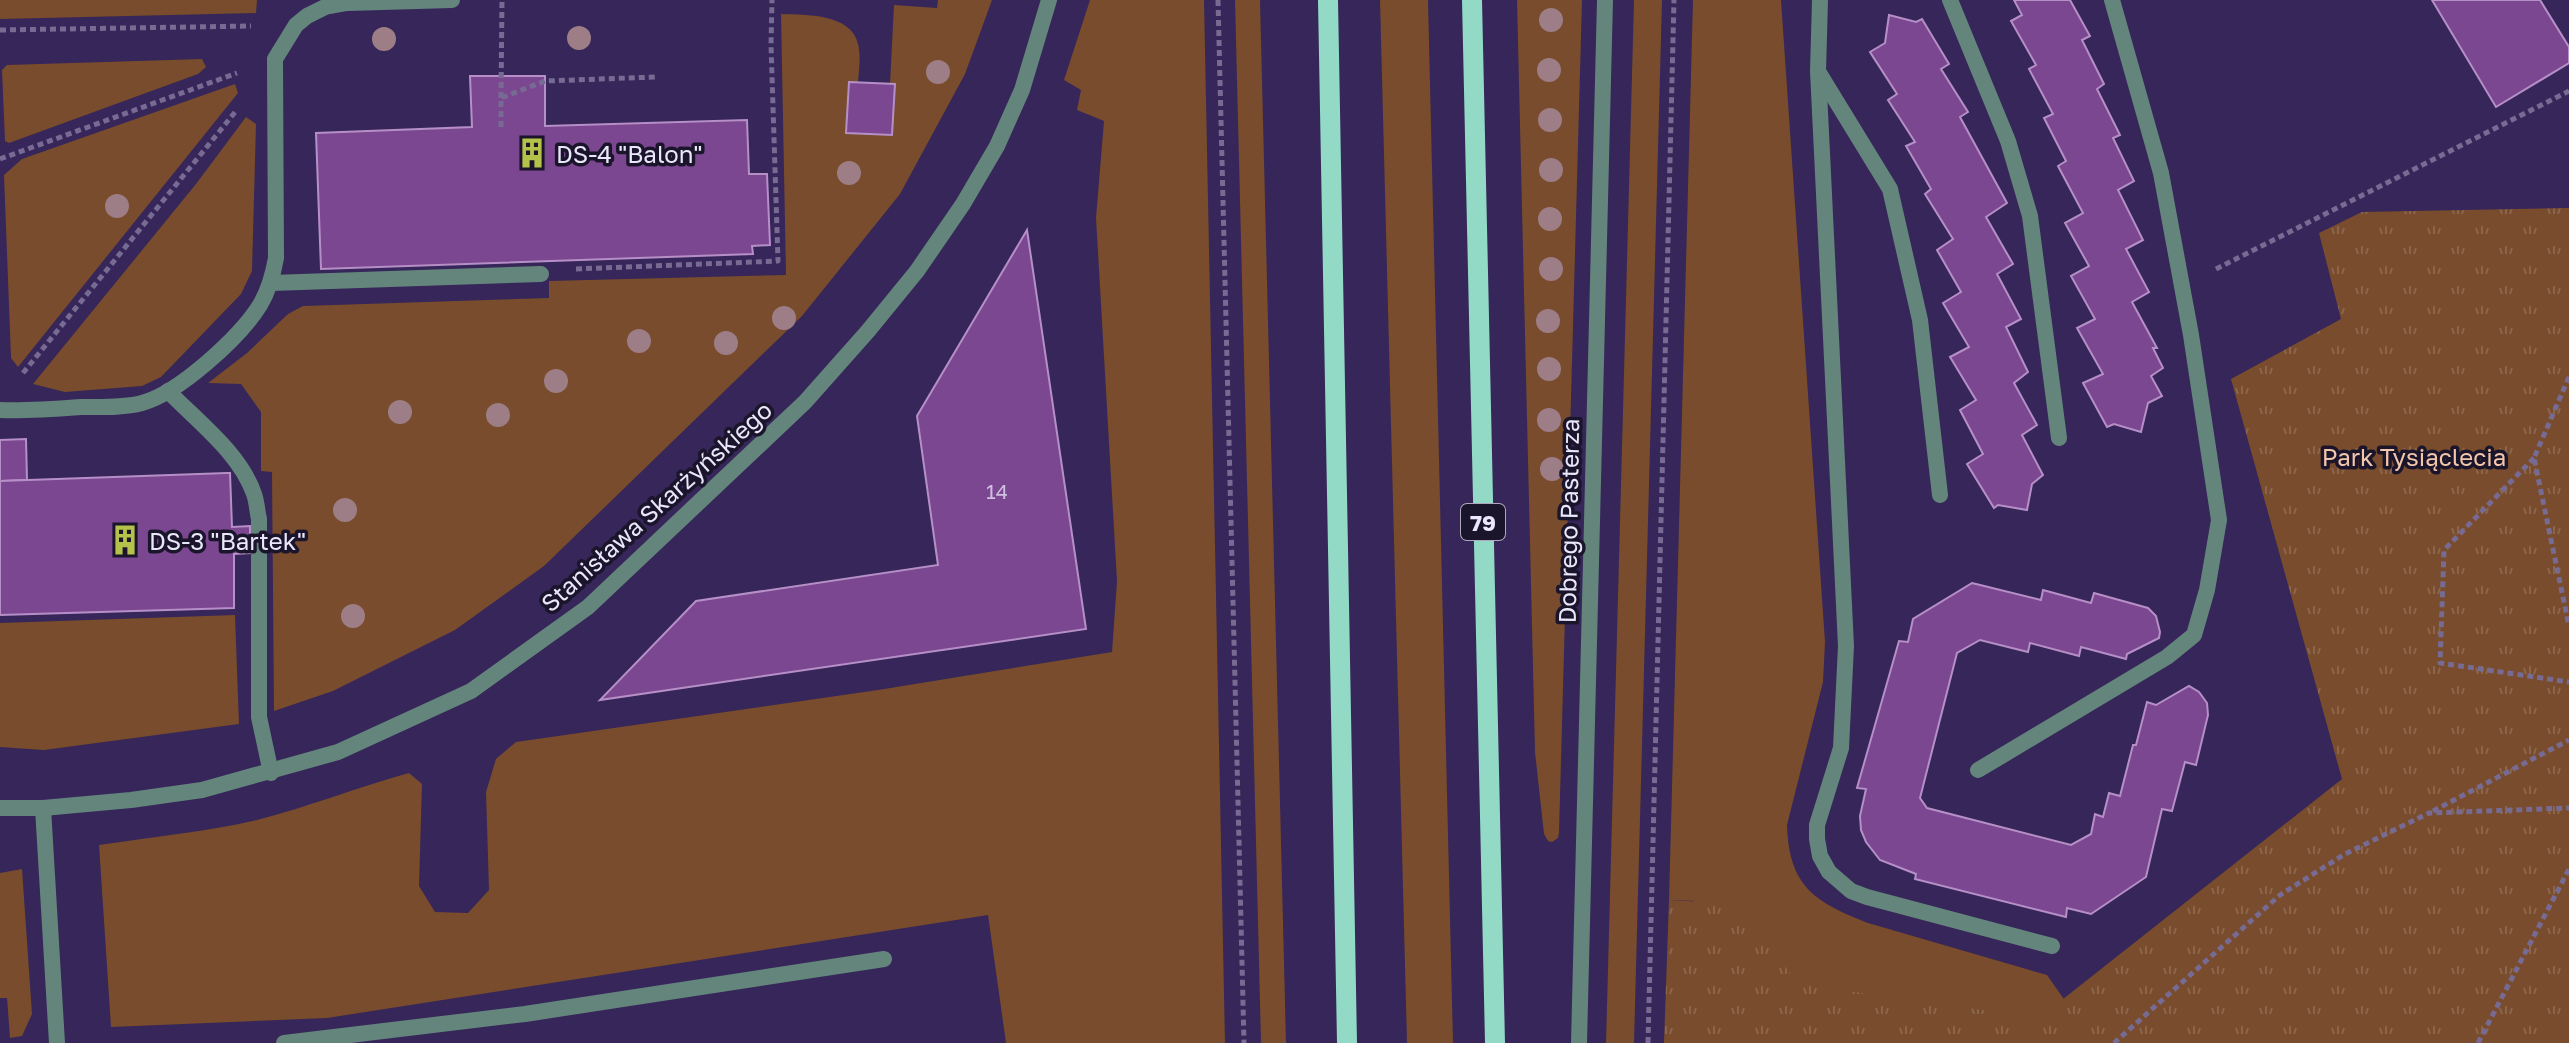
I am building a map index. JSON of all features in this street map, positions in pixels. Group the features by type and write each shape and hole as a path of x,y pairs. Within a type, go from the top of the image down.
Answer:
{"main road":[{"path":"1328,0 1347,1043"},
{"name":"79","path":"1472,0 1495,1043"}],"street":[{"path":"0,410 143,403 191,376 230,340 260,306 271,283 276,258 275,59 296,25 325,7 347,3 452,0"},
{"name":"Stanisława Skarżyńskiego","path":"0,808 43,808 202,790 338,752 428,713 484,682 588,607 805,402 917,271 963,204 997,146 1022,90 1049,0"},
{"name":"Dobrego Pasterza","path":"1579,1043 1605,0"},
{"path":"1820,0 1818,71 1846,646 1841,748 1817,825 1820,856 1829,872 1851,891 2052,946"},
{"path":"1950,0 2008,141 2030,216 2059,438"},
{"path":"1978,770 2167,657 2194,635 2207,590 2219,520 2161,173 2112,0"},
{"path":"1818,71 1890,189 1920,320 1940,495"},
{"path":"271,283 541,274"},
{"path":"168,391 226,450 254,494 259,519 259,717 271,773"},
{"path":"43,808 57,1043"},
{"path":"284,1043 525,1014 884,959"}],"path":[{"path":"501,127 502,0"},
{"path":"541,274 540,271 778,261 772,0"},
{"path":"1218,0 1244,1043"},
{"path":"1648,1043 1674,0"},
{"path":"0,30 296,25"},
{"path":"0,159 275,59"},
{"path":"22,374 275,59"},
{"path":"501,98 545,81 656,77"},
{"path":"2179,273 2219,269 2569,91"},
{"path":"2569,377 2534,458 2444,550 2440,663 2569,682"},
{"path":"2534,458 2569,626"},
{"path":"2114,1043 2280,895 2345,854 2569,740"},
{"path":"2429,813 2569,808"},
{"path":"2478,1043 2569,869"}],"green space":[{"path":"0,0 257,0 256,13 0,19"},
{"path":"938,0 992,0 965,74 900,194 802,316 544,566 455,630 333,691 274,711 272,472 261,471 261,412 241,384 208,383 247,353 288,314 303,306 549,298 549,281 786,275 781,14 826,18 846,26 858,44 858,82 890,84 894,5 937,8"},
{"path":"1090,0 1204,0 1225,1043 1006,1043 988,915 327,1018 111,1027 99,845 257,820 409,773 422,784 419,886 435,912 468,913 489,890 486,792 496,759 516,742 878,690 1112,652 1117,581 1096,218 1104,121 1077,110 1081,90 1064,80"},
{"path":"1235,0 1260,0 1286,1043 1261,1043"},
{"path":"1380,0 1428,0 1453,1043 1407,1043"},
{"path":"1517,0 1582,0 1559,833 1552,842 1544,834 1535,752"},
{"path":"1634,0 1662,0 1634,1043 1606,1043"},
{"path":"1693,0 1781,0 1825,642 1823,682 1787,825 1793,864 1808,889 1833,908 1849,915 2047,975 2092,1043 1690,1043 1694,901 1669,900"},
{"path":"202,59 206,67 198,74 9,143 5,141 2,70 7,65"},
{"path":"235,84 238,93 18,367 11,358 4,175 22,159"},
{"path":"246,117 256,124 252,271 241,294 161,377 142,386 65,392 33,384 196,184"},
{"name":"Park Tysiąclecia","path":"2569,208 2569,1043 1664,1043 1669,900 1738,904 1798,984 2039,1018 2342,779 2231,379 2341,319 2319,233 2362,212"},
{"path":"235,615 239,724 44,750 0,747 0,623"},
{"path":"22,869 32,1014 22,1036 10,1038 7,998 0,998 0,873"}],"building":[{"path":"2014,0 2070,0 2090,36 2082,40 2104,84 2097,89 2120,135 2113,138 2134,181 2118,190 2143,240 2126,249 2149,292 2132,302 2157,348 2153,348 2163,368 2151,376 2162,396 2148,403 2141,432 2114,424 2107,427 2083,383 2103,374 2077,328 2095,319 2071,276 2089,266 2065,223 2083,213 2058,166 2066,161 2044,118 2053,114 2029,69 2036,65 2011,21 2022,15"},
{"path":"2432,0 2540,0 2569,47 2569,63 2496,107"},
{"path":"1889,15 1916,22 1922,19 1949,64 1941,69 1968,112 1960,117 2007,203 1986,217 2013,264 1997,274 2021,319 2006,327 2028,372 2014,383 2037,425 2022,435 2043,475 2032,484 2027,510 1998,505 1994,508 1967,464 1983,454 1960,410 1976,400 1950,357 1969,347 1943,303 1961,292 1937,250 1953,239 1925,194 1931,189 1906,146 1915,142 1888,100 1897,94 1870,52 1885,43"},
{"name":"DS-4 \"Balon\"","path":"470,76 545,76 545,126 747,120 749,174 767,174 770,245 752,246 753,254 321,269 316,133 472,127"},
{"path":"849,82 895,84 892,135 846,133"},
{"path":"1027,230 1086,629 600,700 696,601 938,565 917,416"},
{"path":"26,439 27,480 0,481 0,440"},
{"name":"DS-3 \"Bartek\"","path":"230,473 232,527 250,526 250,553 234,554 234,608 0,615 0,481"},
{"path":"1972,583 2041,600 2043,590 2091,603 2094,593 2148,608 2156,616 2159,638 2127,654 2126,659 2081,647 2079,656 2030,643 2028,652 1980,640 1957,653 1920,798 1927,808 2071,845 2091,834 2095,814 2103,817 2109,793 2120,796 2147,702 2156,705 2189,686 2199,692 2207,703 2208,715 2196,765 2185,762 2172,811 2162,809 2146,877 2091,914 2067,908 2066,917 1915,879 1916,874 1880,860 1861,830 1860,816 1866,789 1857,788 1899,641 1908,642 1913,619"}],"place":[{"name":"DS-4 \"Balon\"","path":"532,153"},
{"name":"DS-3 \"Bartek\"","path":"125,540"}]}
